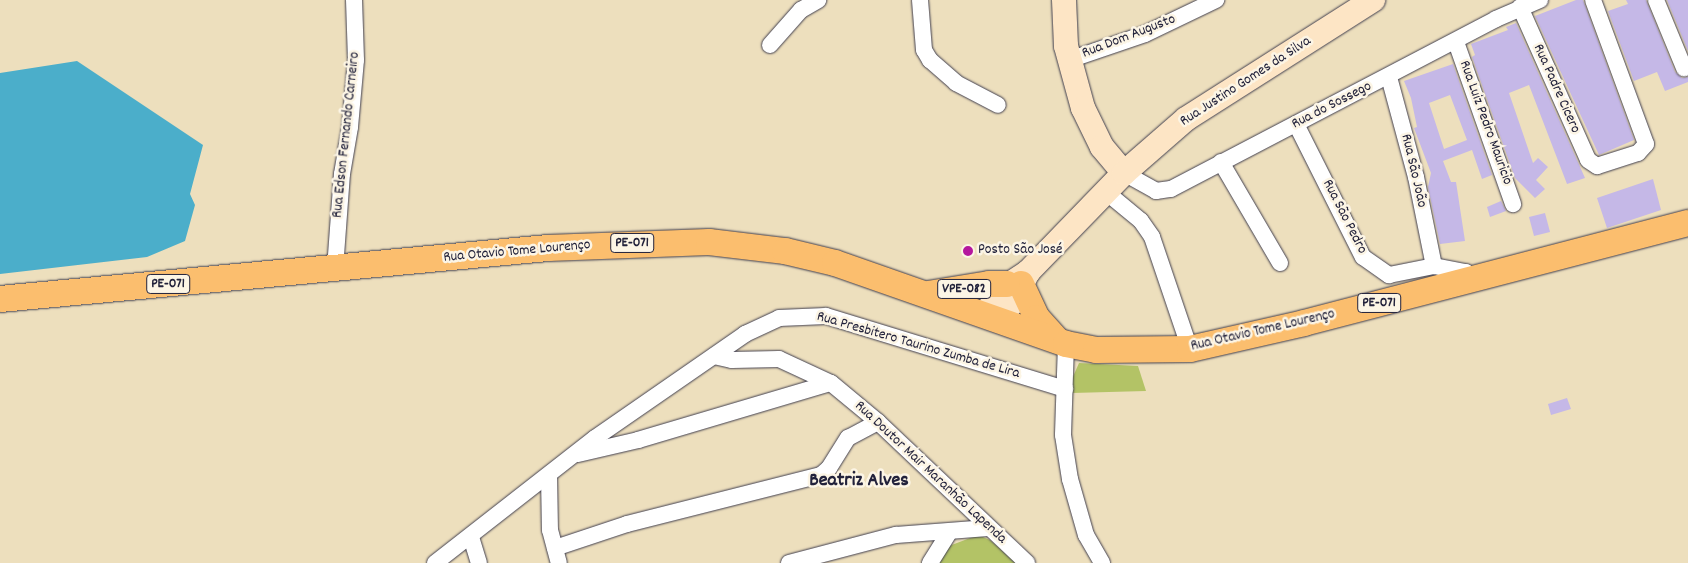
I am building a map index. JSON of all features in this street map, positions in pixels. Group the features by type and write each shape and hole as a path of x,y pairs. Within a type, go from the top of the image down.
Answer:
{"main road":[{"name":"Rua Otavio Tome Lourenço","path":"335,269 548,248 709,242 785,251 836,264 1063,343 1096,350 1190,349 1474,279 1688,223"},
{"name":"PE-071","path":"0,299 335,269"},
{"name":"VPE-082","path":"922,295 1019,280"},
{"path":"1019,280 1037,318 1063,343"}],"street":[{"name":"Rua Edson Fernando Carneiro","path":"335,269 342,174 350,127 356,60 354,0"},
{"path":"770,44 801,10 818,0"},
{"path":"920,0 924,50 930,60 956,82 998,105"},
{"name":"Rua Dom Augusto","path":"1069,60 1145,34 1216,0"},
{"name":"Rua Justino Gomes da Silva","path":"1124,173 1186,119 1373,0"},
{"name":"Rua do Sossego","path":"1124,173 1148,188 1163,192 1520,8 1540,0"},
{"name":"Rua Padre Cicero","path":"1520,8 1588,160 1598,166 1638,153 1646,144 1593,0"},
{"path":"1656,0 1684,68"},
{"path":"1066,2 1069,60 1083,108 1102,147 1124,173"},
{"name":"Rua Luiz Pedro Mauricio","path":"1456,42 1513,204"},
{"name":"Rua São João","path":"1389,77 1416,177 1434,266"},
{"name":"Rua São Pedro","path":"1296,124 1363,258 1378,270 1389,275 1434,266 1466,272 1474,279"},
{"path":"1221,162 1280,263"},
{"name":"VPE-082","path":"994,318 989,309 995,296 1019,280 1124,173"},
{"path":"1106,192 1141,221 1152,237 1190,349"},
{"name":"Rua Presbitero Taurino Zumba de Lira","path":"435,563 578,454 595,438 744,334 779,318 808,314 826,316 1065,389"},
{"path":"1063,343 1065,389 1063,435 1070,479 1086,535 1102,563"},
{"name":"Rua Doutor Mair Maranhão Lapenda","path":"714,356 732,360 779,358 831,383 878,422 1027,563"},
{"path":"578,454 638,440 831,383"},
{"path":"549,475 550,530 557,556 627,524 821,475 830,468 848,438 878,422"},
{"path":"789,563 896,535 948,534 988,528"},
{"path":"930,563 948,534"},
{"path":"471,537 479,563"}],"green space":[{"path":"1079,363 1138,366 1146,391 1072,393 1072,379"},
{"path":"978,535 990,540 1016,563 934,563 949,546"}],"water":[{"path":"77,61 203,145 190,194 195,205 185,241 147,257 0,274 0,73"}],"building":[{"path":"1576,0 1583,0 1634,140 1599,155 1535,16"},
{"path":"1626,0 1646,0 1675,72 1682,78 1688,77 1688,82 1665,91 1657,72 1634,81 1608,11 1628,4"},
{"path":"1667,0 1688,0 1688,51"},
{"path":"1516,23 1585,178 1567,184 1529,85 1509,93 1533,163 1538,158 1548,167 1536,180 1545,189 1535,198 1515,178 1472,57 1475,55 1471,44 1508,30 1506,27"},
{"path":"1453,64 1492,175 1482,179 1472,150 1443,161 1451,182 1456,182 1465,241 1440,244 1428,187 1431,173 1414,128 1417,127 1411,98 1404,81","holes":["1450,95 1467,140 1444,149 1429,103"]},
{"path":"1653,179 1661,210 1607,228 1597,198"},
{"path":"1501,201 1506,211 1490,217 1487,207"},
{"path":"1545,213 1550,232 1534,236 1529,217"},
{"path":"1567,398 1571,409 1551,415 1548,404"}],"place":[{"name":"Posto São José","path":"968,251"}],"district":[{"name":"Beatriz Alves","path":"859,481"}]}
